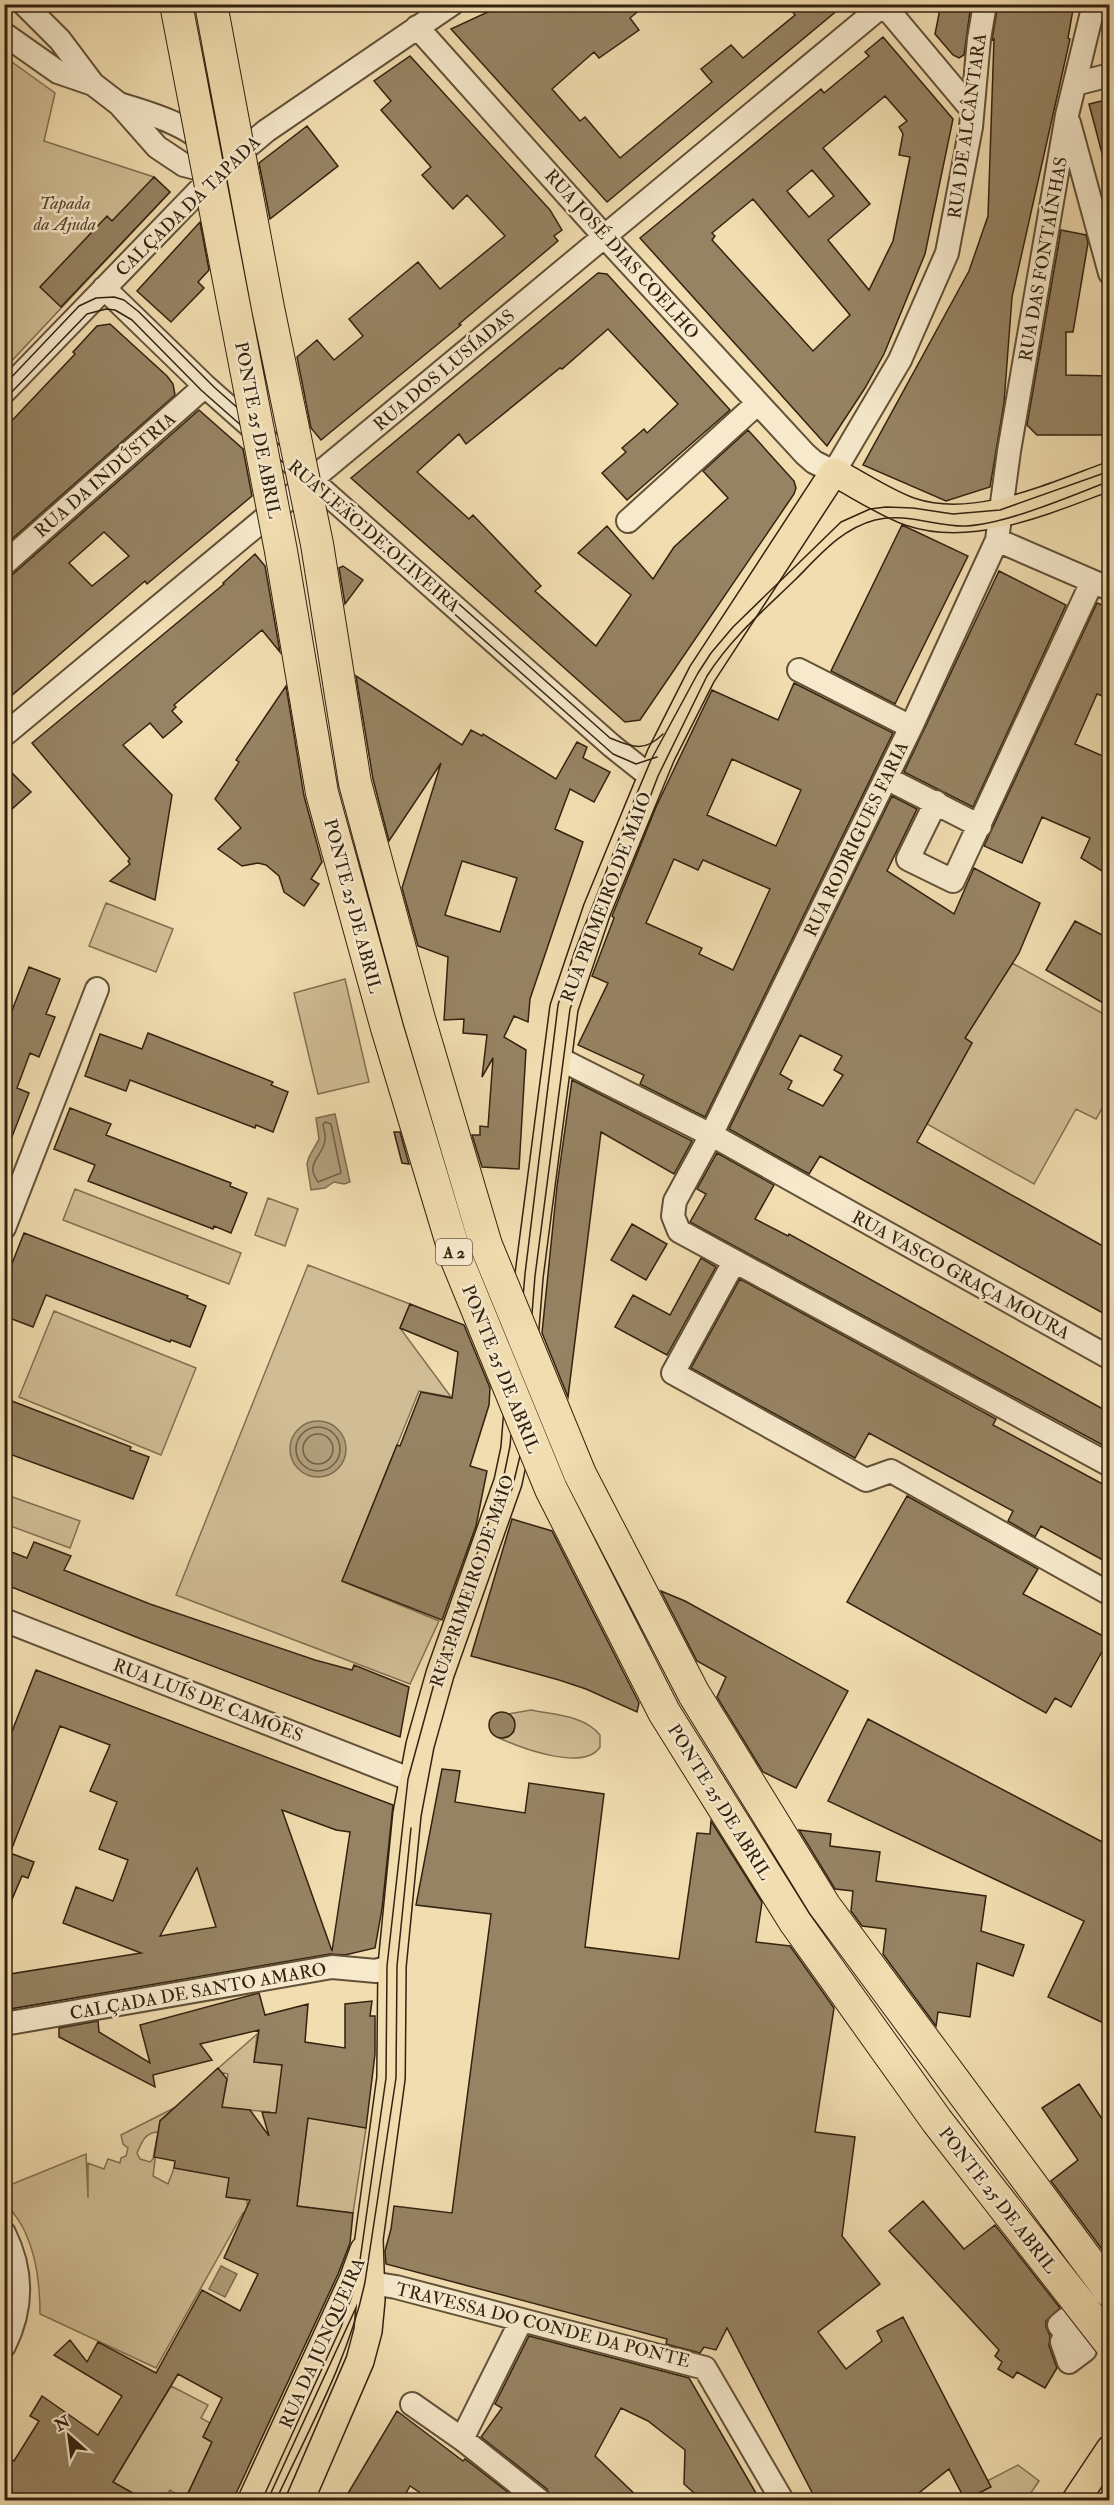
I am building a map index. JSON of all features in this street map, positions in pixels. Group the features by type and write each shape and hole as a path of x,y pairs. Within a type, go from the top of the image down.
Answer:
{"highway":[{"name":"PONTE 25 DE ABRIL","path":"176,4 281,551 322,793 387,1028 456,1260 551,1489 664,1712 795,1922 937,2121 1110,2343"},
{"name":"PONTE 25 DE ABRIL","path":"211,4 268,309 317,544 355,783 419,1019 486,1245 580,1474 694,1694 824,1905 1110,2291"}],"main road":[{"path":"834,472 911,512 966,519 998,527 1110,476"},
{"name":"RUA PRIMEIRO DE MAIO","path":"369,2240 392,2078 392,1966 412,1780 440,1674 508,1482 515,1449 529,1276 568,998 597,910 651,777 702,674 834,472"},
{"name":"RUA DA JUNQUEIRA","path":"300,2500 360,2361 368,2331 362,2281 369,2240"},
{"name":"RUA DA JUNQUEIRA","path":"252,2500 362,2281"},
{"path":"1076,2500 1110,2449"}],"street":[{"path":"24,4 60,40 93,84 119,104 165,118 204,143 216,174"},
{"name":"CALÇADA DA TAPADA","path":"4,392 216,174 266,131 452,4"},
{"name":"RUA DE ALCÂNTARA","path":"834,472 900,360 947,253 972,110 978,39 985,4"},
{"name":"RUA DAS FONTAÍNHAS","path":"998,527 1067,115 1094,4"},
{"path":"883,5 972,110"},
{"name":"RUA DOS LUSÍADAS","path":"4,735 883,5"},
{"name":"RUA JOSÉ DIAS COELHO","path":"417,27 604,236 805,454 834,472"},
{"path":"4,34 58,72 93,84"},
{"path":"1076,84 1110,75"},
{"path":"1067,115 1110,273"},
{"name":"RUA LEÃO DE OLIVEIRA","path":"104,288 205,386 311,481 612,746 651,777"},
{"name":"RUA DA INDÚSTRIA","path":"4,564 205,386"},
{"path":"628,521 758,403"},
{"path":"882,514 911,512"},
{"path":"936,802 908,859 953,881 1101,585 998,527"},
{"name":"RUA RODRIGUES FARIA","path":"998,527 911,727 711,1135 675,1201 673,1216 679,1231 1110,1465"},
{"path":"799,670 911,727"},
{"path":"886,778 980,826"},
{"path":"4,1227 97,989"},
{"path":"558,1058 711,1135"},
{"name":"RUA VASCO GRAÇA MOURA","path":"711,1135 1110,1358"},
{"path":"734,1262 673,1372 866,1480 891,1471 1110,1593"},
{"name":"RUA LUÍS DE CAMÕES","path":"4,1620 412,1780"},
{"name":"CALÇADA DE SANTO AMARO","path":"4,2024 332,1967 376,1971 392,1966"},
{"path":"4,2233 16,2261 19,2296 11,2332 4,2346"},
{"name":"TRAVESSA DO CONDE DA PONTE","path":"362,2281 396,2287 705,2368 782,2500"},
{"path":"462,2439 521,2321"},
{"path":"412,2404 462,2439 539,2500"}],"green space":[{"name":"Tapada da Ajuda","path":"5,57 55,93 44,141 154,177 170,192 5,368"},
{"path":"106,903 173,929 156,972 89,946"},
{"path":"1012,963 1109,1017 1109,1096 1096,1119 1076,1109 1034,1184 927,1124 972,1043 965,1038"},
{"path":"345,979 369,1082 318,1094 294,993"},
{"path":"75,1189 241,1253 229,1284 63,1220"},
{"path":"268,1198 298,1209 285,1246 255,1235"},
{"path":"308,1265 410,1304 400,1328 451,1397 419,1391 342,1581 439,1621 410,1684 176,1595"},
{"path":"54,1311 196,1368 161,1455 19,1397"},
{"path":"4,1494 80,1521 70,1548 5,1524"},
{"path":"531,1710 586,1723 600,1735 600,1747 592,1754 581,1758 567,1758 536,1752 499,1738 508,1737 514,1732 514,1719 508,1714"},
{"path":"257,2034 254,2062 282,2065 292,2125 270,2112 238,2109 227,2197 247,2200 247,2204 287,2210 305,2243 243,2213 156,2368 40,2314 35,2262 22,2226 7,2201 5,2187 86,2154 88,2198 88,2163 104,2169 108,2159 120,2163 121,2158 126,2156 128,2148 123,2144 121,2135 174,2108 160,2121 153,2176 168,2184 174,2168 201,2173 208,2135 222,2106 228,2074 215,2071","holes":["158,2132 153,2159 150,2162 140,2159 137,2153 147,2136"]},
{"path":"308,2118 366,2128 353,2213 297,2206"},
{"path":"171,2386 208,2405 201,2418 210,2423 203,2437 212,2442 185,2499 170,2490 163,2500 145,2500 113,2482"},
{"path":"1018,2465 1039,2481 1026,2500 965,2500 990,2487 987,2481"}],"water":[{"path":"335,1114 350,1182 344,1184 334,1182 325,1188 311,1190 307,1164 319,1139 316,1118"},
{"path":"312,1421 324,1421 334,1425 342,1433 346,1449 342,1465 334,1473 324,1477 312,1477 302,1473 294,1465 290,1455 290,1443 294,1433 302,1425"},
{"path":"221,2266 237,2274 225,2297 209,2289"}],"building":[{"path":"505,4 647,4 630,18 639,30 599,58 594,52 552,89 580,121 585,117 620,158 712,82 701,69 731,45 743,58 795,15 787,4 845,4 607,202 451,29"},
{"path":"941,4 971,4 964,55 959,58 953,55 935,34"},
{"path":"998,4 1074,4 1068,38 1070,39 1012,297 1004,403 990,487 946,501 863,465 969,271 988,216 994,39 992,40"},
{"path":"883,37 953,119 925,254 884,354 827,446 640,238 821,89 824,93 869,56 865,52","holes":["885,96 907,121 899,127 903,134 899,155 910,157 893,241 869,290 828,240 870,204 823,148","812,170 834,196 809,217 787,191","753,199 850,315 813,351 712,240 715,236 712,233"]},
{"path":"410,56 550,210 562,230 554,236 558,241 459,324 461,325 321,440 311,428 297,357 317,340 334,360 363,336 349,319 418,262 440,289 505,236 467,195 453,209 422,175 431,167 381,110 391,101 374,81"},
{"path":"1110,99 1110,160 1104,161 1089,104"},
{"path":"307,126 338,166 270,219 259,163"},
{"path":"154,177 170,192 61,307 40,287 107,216 112,221"},
{"path":"200,222 209,270 198,282 204,288 171,322 137,291"},
{"path":"1061,230 1086,235 1088,243 1073,332 1066,332 1066,375 1110,376 1110,435 1037,435 1027,425"},
{"path":"598,273 607,274 730,410 627,500 602,473 626,452 622,448 644,429 647,433 678,404 608,329 562,369 560,368 466,444 459,434 417,472 469,519 473,515 541,586 535,591 596,646 631,595 578,553 607,526 653,579 674,547 728,498 703,471 748,430 794,481 796,488 794,494 640,720 625,722 351,478"},
{"path":"110,324 167,376 173,384 175,395 4,546 4,429 75,354 73,352 97,326"},
{"path":"199,410 243,449 252,496 147,584 145,581 4,702 4,577 13,574","holes":["104,532 129,556 92,586 69,563"]},
{"path":"902,525 968,556 895,704 831,671"},
{"path":"255,554 265,566 280,652 262,630 174,705 176,707 172,711 182,722 163,738 150,723 123,745 172,795 155,900 110,881 130,864 128,861 130,859 32,743 224,584"},
{"path":"343,566 363,580 345,604 339,568"},
{"path":"999,571 1066,605 973,807 904,772"},
{"path":"1097,603 1110,608 1110,699 1097,694 1075,744 1110,759 1110,876 1081,858 1090,838 1042,817 1022,863 984,846"},
{"path":"356,676 462,745 471,730 482,736 483,734 556,779 577,742 587,747 583,758 610,772 594,802 570,789 555,829 583,842 530,999 528,1022 514,1016 504,1037 526,1050 519,1169 482,1167 472,1135 480,1135 480,1126 488,1127 493,1058 482,1077 487,1035 463,1033 464,1019 444,1020 448,957 418,946 402,888 441,763 389,841 373,779","holes":["462,861 517,878 500,932 445,915"]},
{"path":"794,683 893,733 705,1117 640,1084 644,1075 578,1045 608,983 592,976 614,918 612,916 656,807 712,690 778,720","holes":["732,759 801,790 776,846 707,815","674,859 698,870 703,860 770,889 733,970 699,954 702,948 646,923"]},
{"path":"286,686 304,796 322,862 311,879 319,884 304,906 284,892 279,876 266,865 258,863 242,866 218,849 241,828 215,799 239,762 236,760"},
{"path":"4,765 31,792 4,816"},
{"path":"892,796 917,809 887,871 954,914 974,868 1040,903 1019,953 965,1038 972,1043 917,1142 1110,1250 1110,1317 820,1156 809,1174 729,1129","holes":["800,1035 842,1056 834,1070 843,1075 823,1106 788,1089 792,1081 780,1074"]},
{"path":"1075,921 1110,939 1110,1007 1046,970"},
{"path":"29,967 60,979 46,1014 55,1017 39,1057 30,1053 17,1088 29,1093 6,1152 4,1031"},
{"path":"148,1033 273,1082 271,1085 288,1092 273,1132 256,1125 255,1128 130,1080 126,1091 85,1076 100,1034 142,1049"},
{"path":"572,1080 692,1141 674,1174 601,1132 568,1397 542,1333 557,1186"},
{"path":"70,1108 111,1124 106,1135 231,1183 230,1186 247,1193 231,1233 214,1226 213,1229 88,1181 95,1165 54,1149"},
{"path":"394,1132 400,1132 409,1164 402,1163"},
{"path":"717,1153 774,1185 755,1219 788,1236 789,1234 1110,1413 1110,1449 690,1222 706,1194 697,1189"},
{"path":"632,1224 667,1244 646,1280 611,1260"},
{"path":"24,1233 188,1296 187,1298 206,1306 190,1347 171,1340 170,1342 46,1295 33,1327 4,1316 4,1284"},
{"path":"701,1258 716,1267 667,1355 615,1327 633,1295 670,1315"},
{"path":"740,1279 996,1419 993,1425 1110,1488 1110,1564 1041,1526 1035,1537 1008,1521 1013,1511 869,1433 855,1458 691,1368"},
{"path":"410,1304 464,1325 490,1388 489,1405 470,1466 487,1471 476,1526 442,1620 342,1581 421,1392 452,1398 458,1352 400,1328"},
{"path":"4,1398 131,1447 130,1450 149,1457 133,1499 4,1452"},
{"path":"907,1496 1038,1569 1023,1594 1109,1639 1071,1707 1055,1698 1046,1713 847,1602"},
{"path":"512,1519 552,1531 639,1703 637,1712 586,1689 471,1656"},
{"path":"34,1542 71,1556 64,1570 150,1604 315,1660 352,1670 354,1665 409,1687 400,1737 136,1637 4,1584 4,1549 27,1558"},
{"path":"661,1591 685,1601 848,1691 796,1788 763,1772 717,1697 726,1677 697,1661"},
{"path":"36,1670 393,1805 382,1909 375,1948 345,1955 330,1954 4,2010 4,1975 141,1953 63,1923 76,1887 113,1901 128,1860 99,1849 117,1802 90,1791 110,1745 60,1726 10,1853 34,1862 28,1878 22,1876 4,1918 4,1752","holes":["282,1810 336,1830 350,1832 332,1951","197,1868 216,1927 160,1936"]},
{"path":"502,1712 511,1716 515,1725 511,1734 502,1738 493,1734 489,1725 493,1716"},
{"path":"868,1719 1110,1846 1110,2026 1048,1997 1084,1921 828,1801"},
{"path":"442,1769 460,1771 455,1802 525,1813 529,1783 604,1794 585,1947 679,1959 697,1833 710,1834 711,1821 762,1902 756,1942 790,1946 834,2008 815,2132 855,2137 842,2236 880,2284 818,2332 846,2369 882,2341 877,2331 903,2317 991,2487 965,2500 949,2469 910,2500 816,2500 727,2328 716,2350 704,2347 700,2353 666,2344 667,2339 386,2264 385,2251 394,2206 452,2213 491,1914 416,1905"},
{"path":"799,1830 831,1834 830,1846 880,1852 876,1881 986,1896 981,1931 1024,1945 1013,1976 977,1963 970,2017 938,2012 936,2026 883,1954 886,1929 862,1926 851,1911 853,1891 835,1889"},
{"path":"259,1993 265,2015 308,2004 305,2042 345,2048 345,2004 372,2001 370,2016 375,2016 375,2054 366,2128 308,2118 297,2206 353,2213 350,2243 338,2274 233,2500 185,2500 212,2442 203,2437 222,2398 178,2374 113,2482 145,2500 4,2500 4,2455 14,2461 39,2421 30,2416 42,2396 98,2435 122,2396 54,2355 70,2340 87,2362 98,2342 156,2373 202,2290 240,2311 258,2274 224,2258 250,2200 226,2197 229,2178 174,2168 175,2161 154,2157 160,2121 218,2068 227,2079 222,2107 250,2110 269,2136 262,2112 276,2113 282,2065 254,2062 259,2030 200,2044 212,2060 153,2075 155,2087 59,2037 59,2028 98,2021 99,2032 150,2063 140,2025"},
{"path":"1079,2084 1110,2131 1110,2260 1051,2181 1078,2160 1042,2108"},
{"path":"923,2201 964,2249 995,2225 1060,2308 1046,2321 1050,2336 1049,2346 1057,2368 1045,2388 1017,2372 1013,2378 998,2369 1002,2362 995,2356 999,2350 889,2231"},
{"path":"529,2336 689,2378 760,2500 702,2500 684,2484 685,2450 648,2421 621,2408 595,2456 641,2500 552,2500 547,2489 481,2437 502,2408 495,2404"},
{"path":"397,2411 518,2500 431,2500 410,2486 402,2500 344,2500"}],"tram line":[{"path":"4,385 79,306 96,298 114,297 124,300 214,387 610,738 631,746 644,746 663,734"},
{"path":"4,400 87,314 106,309 115,310 132,320 201,390 613,754 636,764 657,757"},
{"path":"262,2500 341,2327 357,2281 386,2078 387,1966 408,1779 446,1640 502,1485 510,1446 525,1274 558,1005 574,953 635,798 651,760 711,653 733,627 841,522 870,509 886,507 913,508 953,514 1000,510 1110,471"},
{"path":"446,1667 512,1489 521,1452 535,1276 570,1009 658,776 707,676 737,637 760,613 841,536 863,524 887,518 955,526 982,524 1038,508 1110,481"},
{"path":"276,2500 339,2365 365,2282 396,2078 397,1966 411,1828"}],"railway":[{"path":"187,4 261,399 292,549 331,790 396,1026 465,1255 560,1484 672,1707 822,1940 945,2113 1110,2328"},
{"path":"201,4 259,326 306,546 345,785 409,1022 477,1250 572,1478 684,1700 815,1910 1110,2307"}]}
